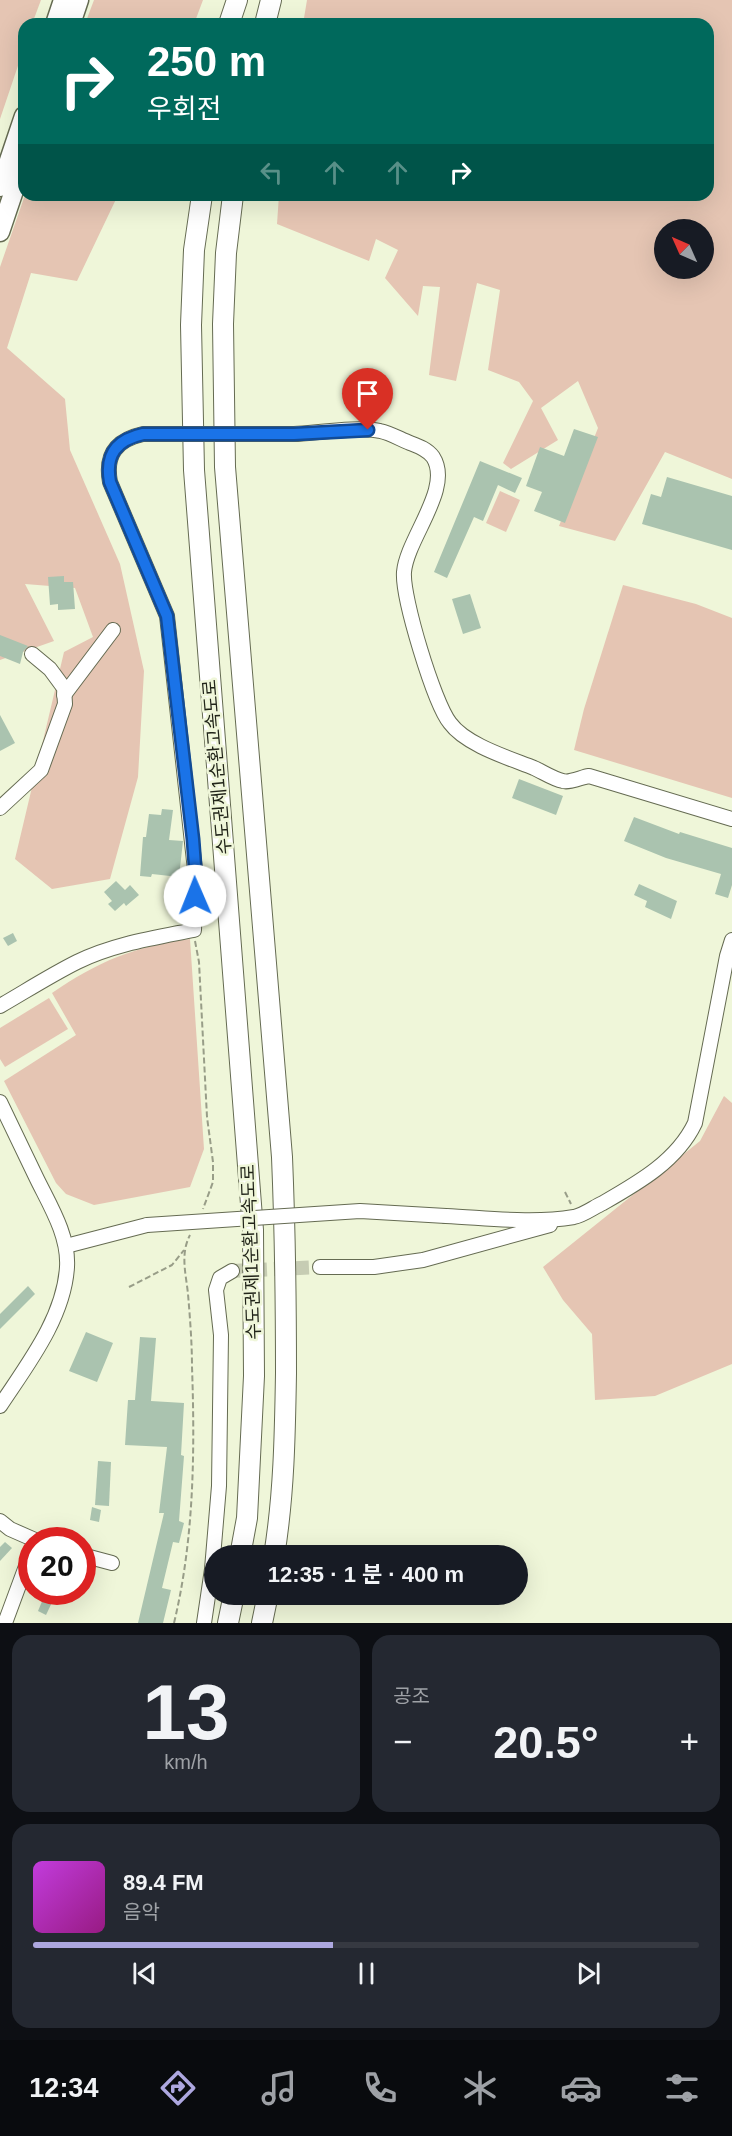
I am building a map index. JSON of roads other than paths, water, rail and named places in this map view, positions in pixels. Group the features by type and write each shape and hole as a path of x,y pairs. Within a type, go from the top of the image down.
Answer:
{"highway":[{"path":"232,18 237,0"},
{"path":"266,18 271,0"},
{"name":"수도권제1순환고속도로","path":"201,201 194,250 191,325 194,470 253,1230 254,1376 247,1518 242,1545"},
{"name":"수도권제1순환고속도로","path":"232,201 226,253 223,324 225,467 281,1145 285,1228 285,1448 280,1522 276,1545"},
{"path":"228,1623 232,1605"},
{"path":"262,1623 266,1605"}],"main road":[{"path":"57,18 63,0"},
{"path":"73,18 79,0"},
{"path":"0,187 18,134"},
{"path":"0,232 18,179"}],"lane":[{"path":"0,1006 77,962 102,952 131,942 194,930 196,879 167,616 110,482 108,471 108,461 113,451 132,436 380,431 422,447 431,453 439,474 404,569 404,584 419,645 441,707 450,723 460,733 481,745 565,782 589,776 732,819"},
{"path":"64,695 113,630"},
{"path":"0,808 41,770 65,704 64,688 50,669 32,654"},
{"path":"320,1268 374,1267 423,1260 578,1217 630,1187 673,1155 688,1138 695,1123 732,940"},
{"path":"0,1102 58,1223 66,1246 67,1266 62,1294 43,1337 0,1406"},
{"path":"66,1246 147,1225 360,1211 544,1221 578,1217"},
{"path":"204,1623 212,1569 219,1486 220,1335 216,1290 220,1278 232,1271"},
{"path":"0,1521 18,1533"},
{"path":"96,1559 112,1563"},
{"path":"5,1623 18,1588"}],"tunnel":[{"path":"232,1271 320,1267"}]}
